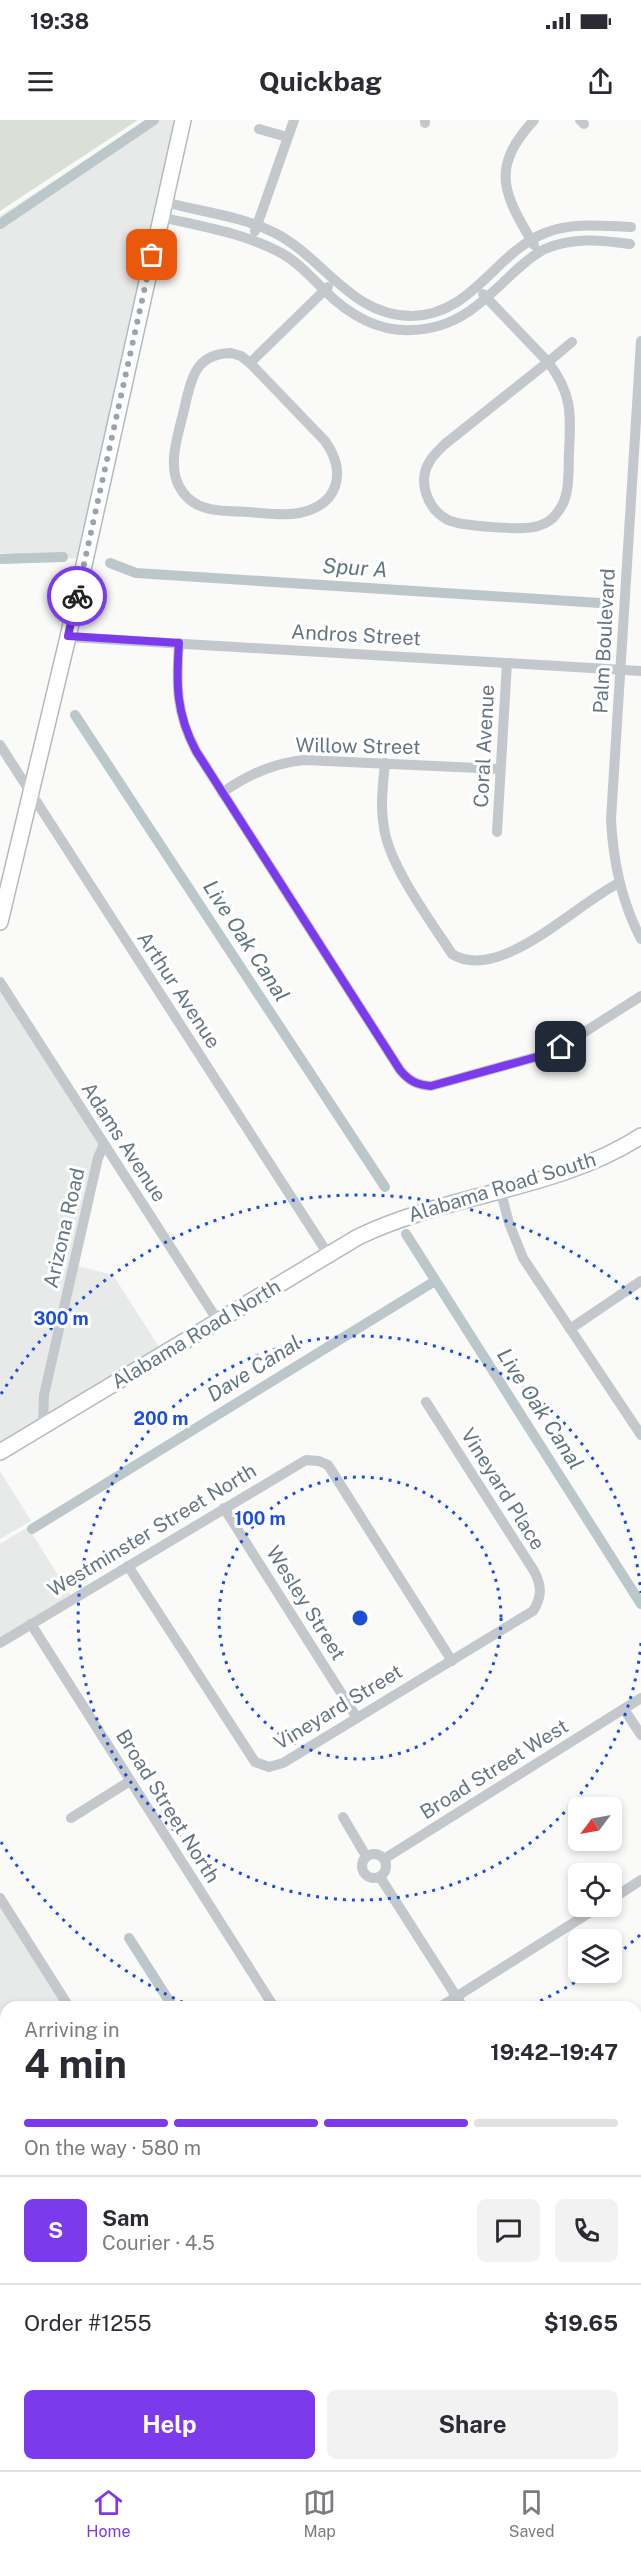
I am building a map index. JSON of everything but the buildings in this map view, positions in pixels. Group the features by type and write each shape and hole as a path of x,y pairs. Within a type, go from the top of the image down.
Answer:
{"main road":[{"path":"0,922 68,636 183,120"},
{"name":"Alabama Road South","path":"394,1220 596,1160 641,1137"},
{"name":"Alabama Road North","path":"0,1452 328,1254 394,1220"}],"street":[{"path":"253,240 294,120"},
{"path":"534,120 512,149 505,176 505,187 516,214 538,253"},
{"path":"259,129 287,137"},
{"path":"163,210 257,225 298,246 361,302 380,311 413,316 450,307 477,288 517,250 531,240 565,227 630,227"},
{"path":"163,210 253,240 286,255 351,313 393,329 438,327 455,321 474,310 538,253 573,241 600,240 630,244"},
{"path":"600,226 600,240"},
{"path":"250,363 335,281"},
{"path":"477,288 548,362 565,388 571,419 567,485 564,501 557,514 539,526 529,528 468,525 447,519 438,513 426,495 425,470 430,460 445,444 548,362 572,342"},
{"name":"Palm Boulevard","path":"641,341 611,819 613,853 619,883 641,939"},
{"path":"231,353 241,356 250,363 333,452 338,464 339,477 334,489 319,507 297,514 208,508 185,496 179,487 173,464 191,380 199,366 207,358 217,354 231,353"},
{"name":"Andros Street","path":"68,636 641,671"},
{"path":"179,643 177,681 182,723 196,751 400,1070 408,1079 419,1085 443,1084 540,1056 573,1040 641,996"},
{"name":"Coral Avenue","path":"497,832 507,663"},
{"name":"Arthur Avenue","path":"0,745 328,1254"},
{"name":"Willow Street","path":"222,793 254,773 288,761 328,760 500,769"},
{"path":"385,763 382,812 392,855 452,954 462,960 484,961 529,942 619,883"},
{"name":"Adams Avenue","path":"0,982 218,1321"},
{"name":"Arizona Road","path":"43,1427 44,1395 98,1158 104,1144"},
{"path":"500,1189 509,1223 523,1258 641,1435"},
{"path":"570,1329 641,1281"},
{"name":"Vineyard Place","path":"426,1402 539,1580 541,1599"},
{"name":"Westminster Street North","path":"0,1643 306,1460 326,1464 452,1660"},
{"name":"Wesley Street","path":"224,1508 357,1718"},
{"name":"Vineyard Street","path":"128,1566 255,1762 269,1767 283,1763 533,1611 541,1599"},
{"name":"Broad Street North","path":"31,1624 270,2001"},
{"name":"Broad Street West","path":"384,1859 641,1698"},
{"path":"624,1709 641,1735"},
{"path":"71,1818 130,1781"},
{"path":"343,1817 366,1856"},
{"path":"366,1856 378,1854 384,1859 385,1871 380,1877"},
{"path":"366,1856 362,1863 363,1871 368,1876 380,1877"},
{"path":"380,1877 459,2001"},
{"path":"622,1892 641,1880"},
{"path":"0,1898 65,2001"},
{"path":"449,2001 582,1917"}],"shaded area":[{"path":"0,120 138,120 0,211"},
{"path":"146,120 173,120 173,141 80,559 0,553 0,216"},
{"path":"0,982 104,1144 56,1340 43,1427 0,1452"},
{"path":"78,1266 113,1275 161,1350 48,1418 49,1395"},
{"path":"0,1471 31,1521 0,1539"},
{"path":"28,1527 71,1596 0,1640 0,1544"},
{"path":"0,1898 65,2001 0,2001"}],"waterway":[{"path":"0,224 154,120"},
{"name":"Spur A","path":"0,559 63,557"},
{"name":"Spur A","path":"110,563 136,573 600,603"},
{"name":"Live Oak Canal","path":"75,715 385,1187"},
{"name":"Live Oak Canal","path":"406,1234 641,1604"},
{"name":"Dave Canal","path":"32,1529 435,1281"},
{"path":"129,1938 169,2001"}],"way so far":[{"path":"77,596 152,255"}],"route":[{"path":"77,596 68,636 179,643 178,700 182,723 189,739 206,769 408,1079 419,1085 431,1086 540,1056 561,1047"}]}
